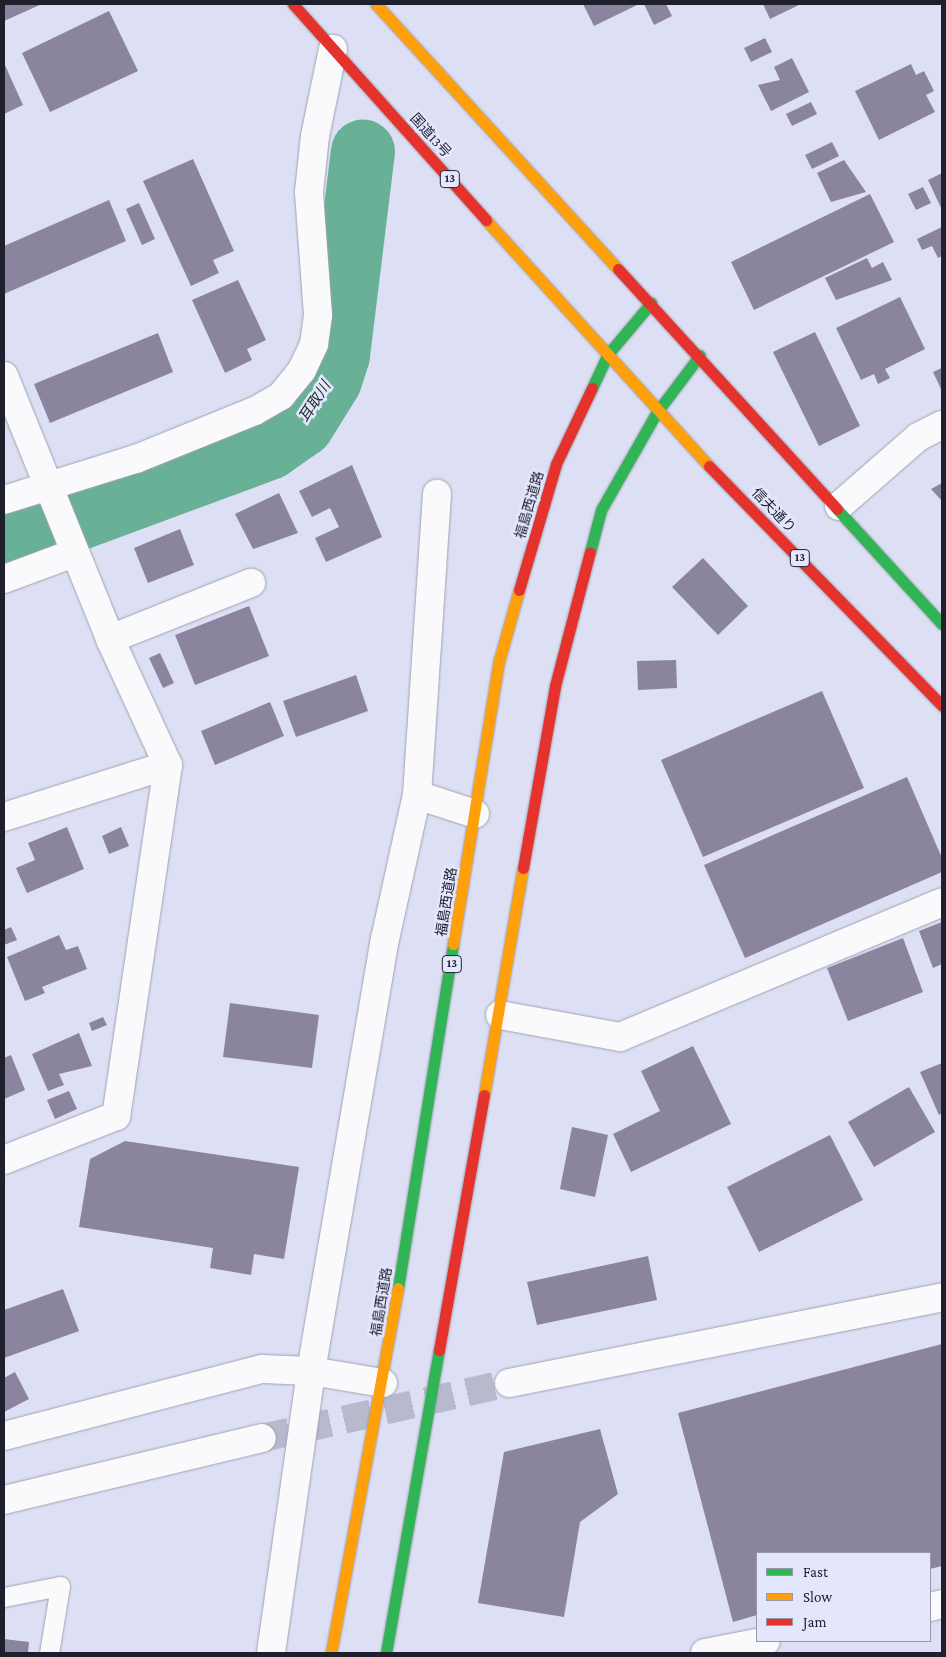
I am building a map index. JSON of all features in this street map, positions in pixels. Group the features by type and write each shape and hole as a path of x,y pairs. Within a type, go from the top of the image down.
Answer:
{"highway":[{"name":"国道13号","path":"293,4 608,354"},
{"path":"376,4 839,506 942,624"},
{"name":"福島西道路","path":"331,1653 383,1382 475,814 505,642 556,464 608,354 651,303"},
{"name":"信夫通り","path":"608,354 657,412 942,706"},
{"path":"386,1653 500,1015 555,686 601,510 657,412 700,355"}],"street":[{"path":"4,500 50,494 255,411 281,396 302,370 314,344 318,315 309,192 315,136 333,49"},
{"path":"4,376 71,547 110,639 168,765 116,1116 4,1160"},
{"path":"839,506 918,437 942,425"},
{"path":"271,1653 312,1370 385,939 416,795 437,494"},
{"path":"4,579 71,547"},
{"path":"110,639 251,583"},
{"path":"4,817 168,765"},
{"path":"416,795 475,814"},
{"path":"500,1015 620,1037 942,902"},
{"path":"509,1383 942,1297"},
{"path":"4,1436 262,1370 312,1370 383,1382"},
{"path":"4,1500 262,1438"},
{"path":"705,1653 761,1642"}],"lane":[{"path":"4,1597 60,1586 49,1653"}],"building":[{"path":"4,4 42,4 4,21"},
{"path":"583,4 639,4 594,26"},
{"path":"644,4 666,4 672,16 654,25"},
{"path":"763,4 801,4 770,19"},
{"path":"109,11 138,71 50,112 22,53"},
{"path":"765,38 772,52 751,62 744,48"},
{"path":"792,58 809,92 771,111 758,85 780,80 774,67"},
{"path":"4,63 23,105 4,114"},
{"path":"911,64 916,75 924,71 934,91 926,95 935,112 879,140 855,91"},
{"path":"811,102 817,114 792,126 786,114"},
{"path":"832,142 839,156 812,169 805,155"},
{"path":"193,159 234,251 213,260 219,273 191,286 143,181"},
{"path":"844,160 866,192 831,202 817,173"},
{"path":"942,173 942,210 928,180"},
{"path":"923,187 931,203 916,210 908,194"},
{"path":"870,194 894,242 754,310 731,262"},
{"path":"109,200 126,241 4,294 4,246"},
{"path":"139,203 155,239 142,245 126,209"},
{"path":"942,227 942,256 938,258 932,246 922,250 917,239"},
{"path":"867,258 872,268 883,262 892,280 836,300 825,278"},
{"path":"238,280 266,340 247,349 252,360 225,373 192,300"},
{"path":"900,297 925,349 885,369 890,378 878,384 874,374 861,380 836,328"},
{"path":"815,332 860,426 819,446 773,352"},
{"path":"158,333 173,372 50,423 34,384"},
{"path":"942,368 942,391 933,372"},
{"path":"352,465 382,537 326,562 315,538 339,527 330,508 312,517 299,491"},
{"path":"942,483 942,501 931,489"},
{"path":"279,493 298,533 253,549 235,514"},
{"path":"180,529 194,565 148,583 134,548"},
{"path":"703,558 748,606 718,635 672,587"},
{"path":"249,606 269,656 195,685 175,635"},
{"path":"160,653 174,683 163,688 149,658"},
{"path":"676,660 677,688 638,690 637,661"},
{"path":"356,675 368,711 296,737 283,701"},
{"path":"822,691 864,788 703,857 661,760"},
{"path":"270,702 284,736 215,765 201,731"},
{"path":"907,777 942,858 942,872 745,958 704,865"},
{"path":"67,827 84,869 27,893 16,868 35,860 28,843"},
{"path":"121,827 129,846 109,854 102,836"},
{"path":"942,922 942,964 933,968 919,931"},
{"path":"11,927 17,940 4,945 4,930"},
{"path":"59,935 66,950 78,946 87,969 42,987 45,993 25,1001 7,957"},
{"path":"903,938 923,992 848,1021 827,968"},
{"path":"230,1003 319,1015 312,1068 223,1057"},
{"path":"103,1017 107,1025 92,1031 89,1023"},
{"path":"79,1033 92,1066 59,1074 64,1085 48,1091 32,1054"},
{"path":"693,1046 731,1124 631,1172 613,1134 660,1111 641,1071"},
{"path":"11,1055 25,1090 4,1099 4,1058"},
{"path":"942,1063 942,1113 939,1115 920,1072"},
{"path":"909,1087 935,1132 874,1167 848,1122"},
{"path":"69,1091 77,1109 55,1119 47,1100"},
{"path":"572,1127 608,1135 595,1197 560,1189"},
{"path":"830,1135 863,1200 759,1252 727,1187"},
{"path":"125,1141 299,1167 284,1259 254,1254 251,1275 210,1268 213,1248 79,1227 90,1159"},
{"path":"648,1256 657,1300 537,1325 527,1282"},
{"path":"63,1289 79,1331 4,1358 4,1310"},
{"path":"942,1344 942,1566 931,1569 931,1552 756,1552 756,1615 733,1622 678,1413"},
{"path":"15,1372 29,1399 4,1412 4,1378"},
{"path":"600,1429 618,1494 580,1522 564,1617 478,1603 504,1452"},
{"path":"4,1639 29,1642 28,1653 4,1653"}],"waterway":[{"name":"耳取川","path":"4,546 269,448 302,425 330,380 338,355 363,152"}],"tunnel":[{"path":"262,1438 509,1383"}],"traffic: fast":[{"path":"592,388 608,354 651,303"},
{"path":"590,552 601,510 657,412 700,355"},
{"path":"837,509 942,624"},
{"path":"398,1288 453,944"},
{"path":"386,1653 439,1350"}],"traffic: slow":[{"path":"376,4 618,269"},
{"path":"486,220 709,466"},
{"path":"453,944 499,661 519,590"},
{"path":"484,1095 523,868"},
{"path":"331,1653 398,1288"}],"traffic: jam":[{"path":"293,4 486,220"},
{"path":"618,269 837,509"},
{"path":"519,590 556,464 592,388"},
{"path":"709,466 942,706"},
{"path":"523,868 555,686 590,552"},
{"path":"439,1350 484,1095"}]}
